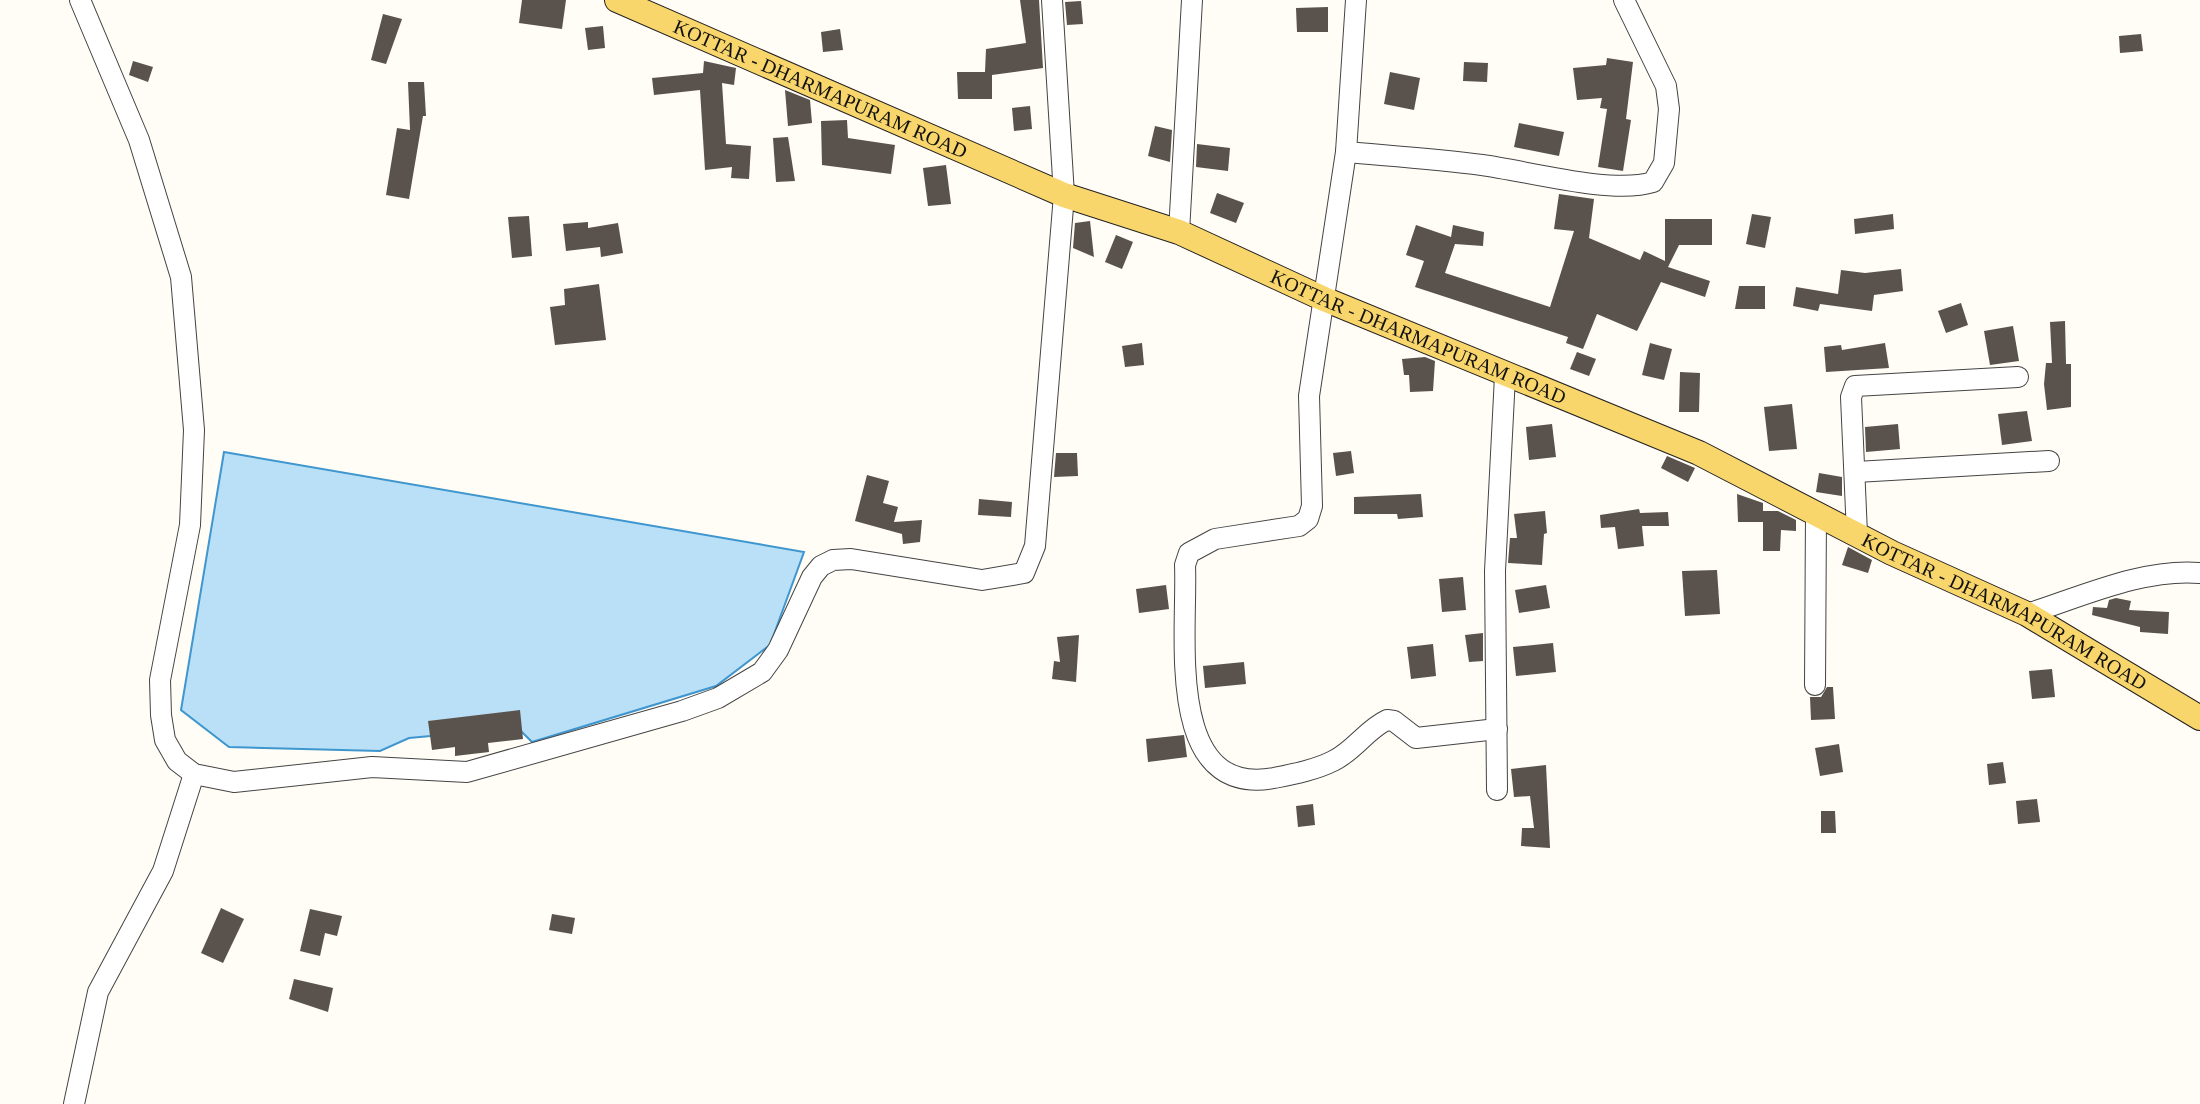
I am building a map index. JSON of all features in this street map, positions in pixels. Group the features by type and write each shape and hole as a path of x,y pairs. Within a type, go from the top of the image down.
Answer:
{"main road":[{"name":"KOTTAR - DHARMAPURAM ROAD","path":"629,3 1064,195 1179,232 1324,299 1505,376 1699,453 1857,534 2027,614 2200,718"}],"street":[{"path":"80,0 139,140 181,277 194,430 190,525 160,680 165,740 177,761 194,774 234,782 372,767 467,772 682,711 742,686 762,672 778,650 812,577 821,566 833,560 851,559 982,580 1024,573 1035,546 1064,195 1052,0"},
{"path":"1179,232 1192,0"},
{"path":"1356,0 1346,152 1309,396 1314,484 1308,519 1299,526 1207,542 1189,553 1185,565 1188,708 1203,748 1229,777 1254,782 1295,774 1333,761 1387,720 1394,721 1416,738 1497,729"},
{"path":"1346,152 1481,165 1612,185 1640,186 1653,182 1664,163 1669,109 1666,86 1624,0"},
{"path":"1497,790 1495,571 1505,376"},
{"path":"1857,534 1851,397 1859,384 2018,377"},
{"path":"1856,472 2049,461"},
{"path":"1815,685 1816,513"},
{"path":"2027,614 2155,576 2200,573"},
{"path":"74,1104 98,992 163,871 194,774"}],"water":[{"path":"224,452 804,552 770,645 716,686 532,742 518,728 409,738 380,751 229,747 181,710"}],"building":[{"path":"522,0 566,0 562,29 519,23"},
{"path":"1020,0 1039,0 1043,68 992,75 992,99 958,99 957,72 985,72 986,49 1026,43"},
{"path":"1081,1 1083,24 1067,25 1065,2"},
{"path":"1328,7 1328,32 1297,32 1296,8"},
{"path":"383,14 402,19 386,64 371,60"},
{"path":"603,26 605,48 588,50 585,28"},
{"path":"840,29 843,50 823,52 821,32"},
{"path":"2141,34 2143,51 2120,53 2119,36"},
{"path":"1607,58 1633,62 1626,119 1631,120 1623,171 1598,167 1607,109 1600,108 1602,98 1577,100 1573,68 1606,65"},
{"path":"133,61 153,67 148,82 129,75"},
{"path":"704,61 736,68 734,85 722,83 726,144 751,146 749,179 731,178 732,167 705,170 700,90 654,95 652,78 703,73"},
{"path":"1464,62 1488,63 1487,82 1463,81"},
{"path":"1390,72 1420,78 1414,110 1384,104"},
{"path":"408,82 424,82 426,116 423,116 409,199 386,195 397,128 410,130"},
{"path":"785,90 810,100 812,123 788,126"},
{"path":"1030,106 1032,129 1014,131 1012,108"},
{"path":"847,120 848,138 895,145 891,174 822,165 821,121"},
{"path":"1519,123 1564,132 1559,156 1514,147"},
{"path":"1155,126 1172,130 1170,162 1148,156"},
{"path":"788,137 795,181 776,182 773,138"},
{"path":"1197,144 1230,148 1228,171 1196,167"},
{"path":"946,165 951,204 928,206 923,168"},
{"path":"1217,193 1244,203 1236,223 1210,213"},
{"path":"1559,194 1594,199 1589,238 1640,260 1644,251 1665,261 1665,219 1712,219 1712,245 1679,245 1668,267 1710,281 1705,297 1661,282 1637,331 1597,314 1583,349 1566,343 1568,337 1415,287 1424,261 1406,255 1416,225 1451,237 1453,225 1484,232 1483,246 1455,244 1445,273 1550,307 1574,231 1554,229"},
{"path":"1752,214 1771,217 1765,248 1746,244"},
{"path":"1893,214 1894,229 1855,234 1854,219"},
{"path":"529,216 532,256 512,258 508,217"},
{"path":"1090,221 1094,257 1073,248 1075,223"},
{"path":"588,222 588,228 618,223 623,253 601,257 600,247 566,251 563,224"},
{"path":"1116,235 1133,242 1122,269 1105,262"},
{"path":"1901,269 1903,291 1874,295 1872,311 1820,304 1818,311 1793,306 1796,287 1838,294 1841,270 1865,273"},
{"path":"599,284 606,340 555,345 550,307 565,305 564,289"},
{"path":"1739,286 1765,286 1765,309 1735,309"},
{"path":"1961,303 1968,325 1946,333 1938,311"},
{"path":"2065,321 2066,364 2071,364 2071,407 2047,410 2044,384 2046,363 2052,363 2050,322"},
{"path":"2013,326 2019,361 1990,365 1984,331"},
{"path":"1142,343 1144,365 1125,367 1122,346"},
{"path":"1650,343 1672,349 1664,380 1642,375"},
{"path":"1885,343 1889,368 1826,372 1824,347 1841,345 1842,350"},
{"path":"1577,352 1596,359 1589,376 1570,369"},
{"path":"1425,357 1435,361 1433,391 1410,392 1409,375 1404,375 1402,359"},
{"path":"1680,372 1700,373 1699,412 1679,412"},
{"path":"1792,404 1797,449 1769,451 1764,407"},
{"path":"2027,411 2032,441 2002,445 1998,414"},
{"path":"1552,424 1556,457 1529,460 1526,427"},
{"path":"1898,424 1900,449 1866,452 1865,427"},
{"path":"1351,451 1354,473 1336,476 1333,453"},
{"path":"1056,453 1077,453 1078,476 1054,477"},
{"path":"1667,456 1695,468 1688,482 1661,468"},
{"path":"1819,473 1842,477 1842,496 1816,492"},
{"path":"867,475 889,481 883,503 898,507 894,522 922,520 920,542 903,544 902,534 855,521"},
{"path":"1421,494 1423,517 1398,519 1397,514 1354,514 1354,497"},
{"path":"1737,494 1763,503 1763,522 1738,522"},
{"path":"979,499 1012,502 1011,517 978,515"},
{"path":"1639,509 1640,513 1668,512 1669,526 1642,526 1644,546 1618,549 1615,527 1601,528 1600,515"},
{"path":"1545,511 1547,533 1544,534 1542,565 1508,563 1510,538 1517,538 1514,514"},
{"path":"1763,511 1778,511 1796,520 1796,531 1781,530 1780,551 1763,551"},
{"path":"1848,547 1872,560 1868,573 1842,565"},
{"path":"1717,570 1720,614 1685,616 1682,571"},
{"path":"1463,577 1466,610 1442,612 1439,579"},
{"path":"1166,585 1169,609 1139,613 1136,589"},
{"path":"1546,585 1550,608 1519,613 1515,590"},
{"path":"2109,600 2131,601 2129,610 2169,612 2168,634 2140,632 2140,627 2092,615 2093,607 2107,608"},
{"path":"1483,633 1483,661 1469,662 1465,635"},
{"path":"1079,635 1076,682 1052,679 1054,661 1060,662 1057,637"},
{"path":"1553,643 1556,672 1516,676 1513,647"},
{"path":"1433,644 1436,676 1411,679 1407,647"},
{"path":"1244,662 1246,684 1205,688 1203,666"},
{"path":"2052,669 2055,697 2032,699 2029,671"},
{"path":"1827,687 1833,687 1835,719 1811,720 1810,697 1821,697"},
{"path":"520,710 523,739 488,743 489,752 455,756 455,747 432,750 428,721"},
{"path":"1184,735 1187,757 1148,762 1146,739"},
{"path":"1839,744 1843,772 1820,776 1815,748"},
{"path":"2003,762 2006,783 1989,785 1987,764"},
{"path":"1546,765 1550,848 1521,846 1522,828 1534,828 1530,796 1514,797 1511,769"},
{"path":"2037,799 2040,822 2018,824 2016,801"},
{"path":"1313,804 1315,825 1298,827 1296,806"},
{"path":"1821,811 1835,811 1836,833 1821,833"},
{"path":"221,908 244,919 223,963 201,953"},
{"path":"310,909 342,916 337,936 325,933 320,956 300,951"},
{"path":"552,914 575,918 572,934 549,930"},
{"path":"294,979 333,988 328,1012 289,999"}]}
